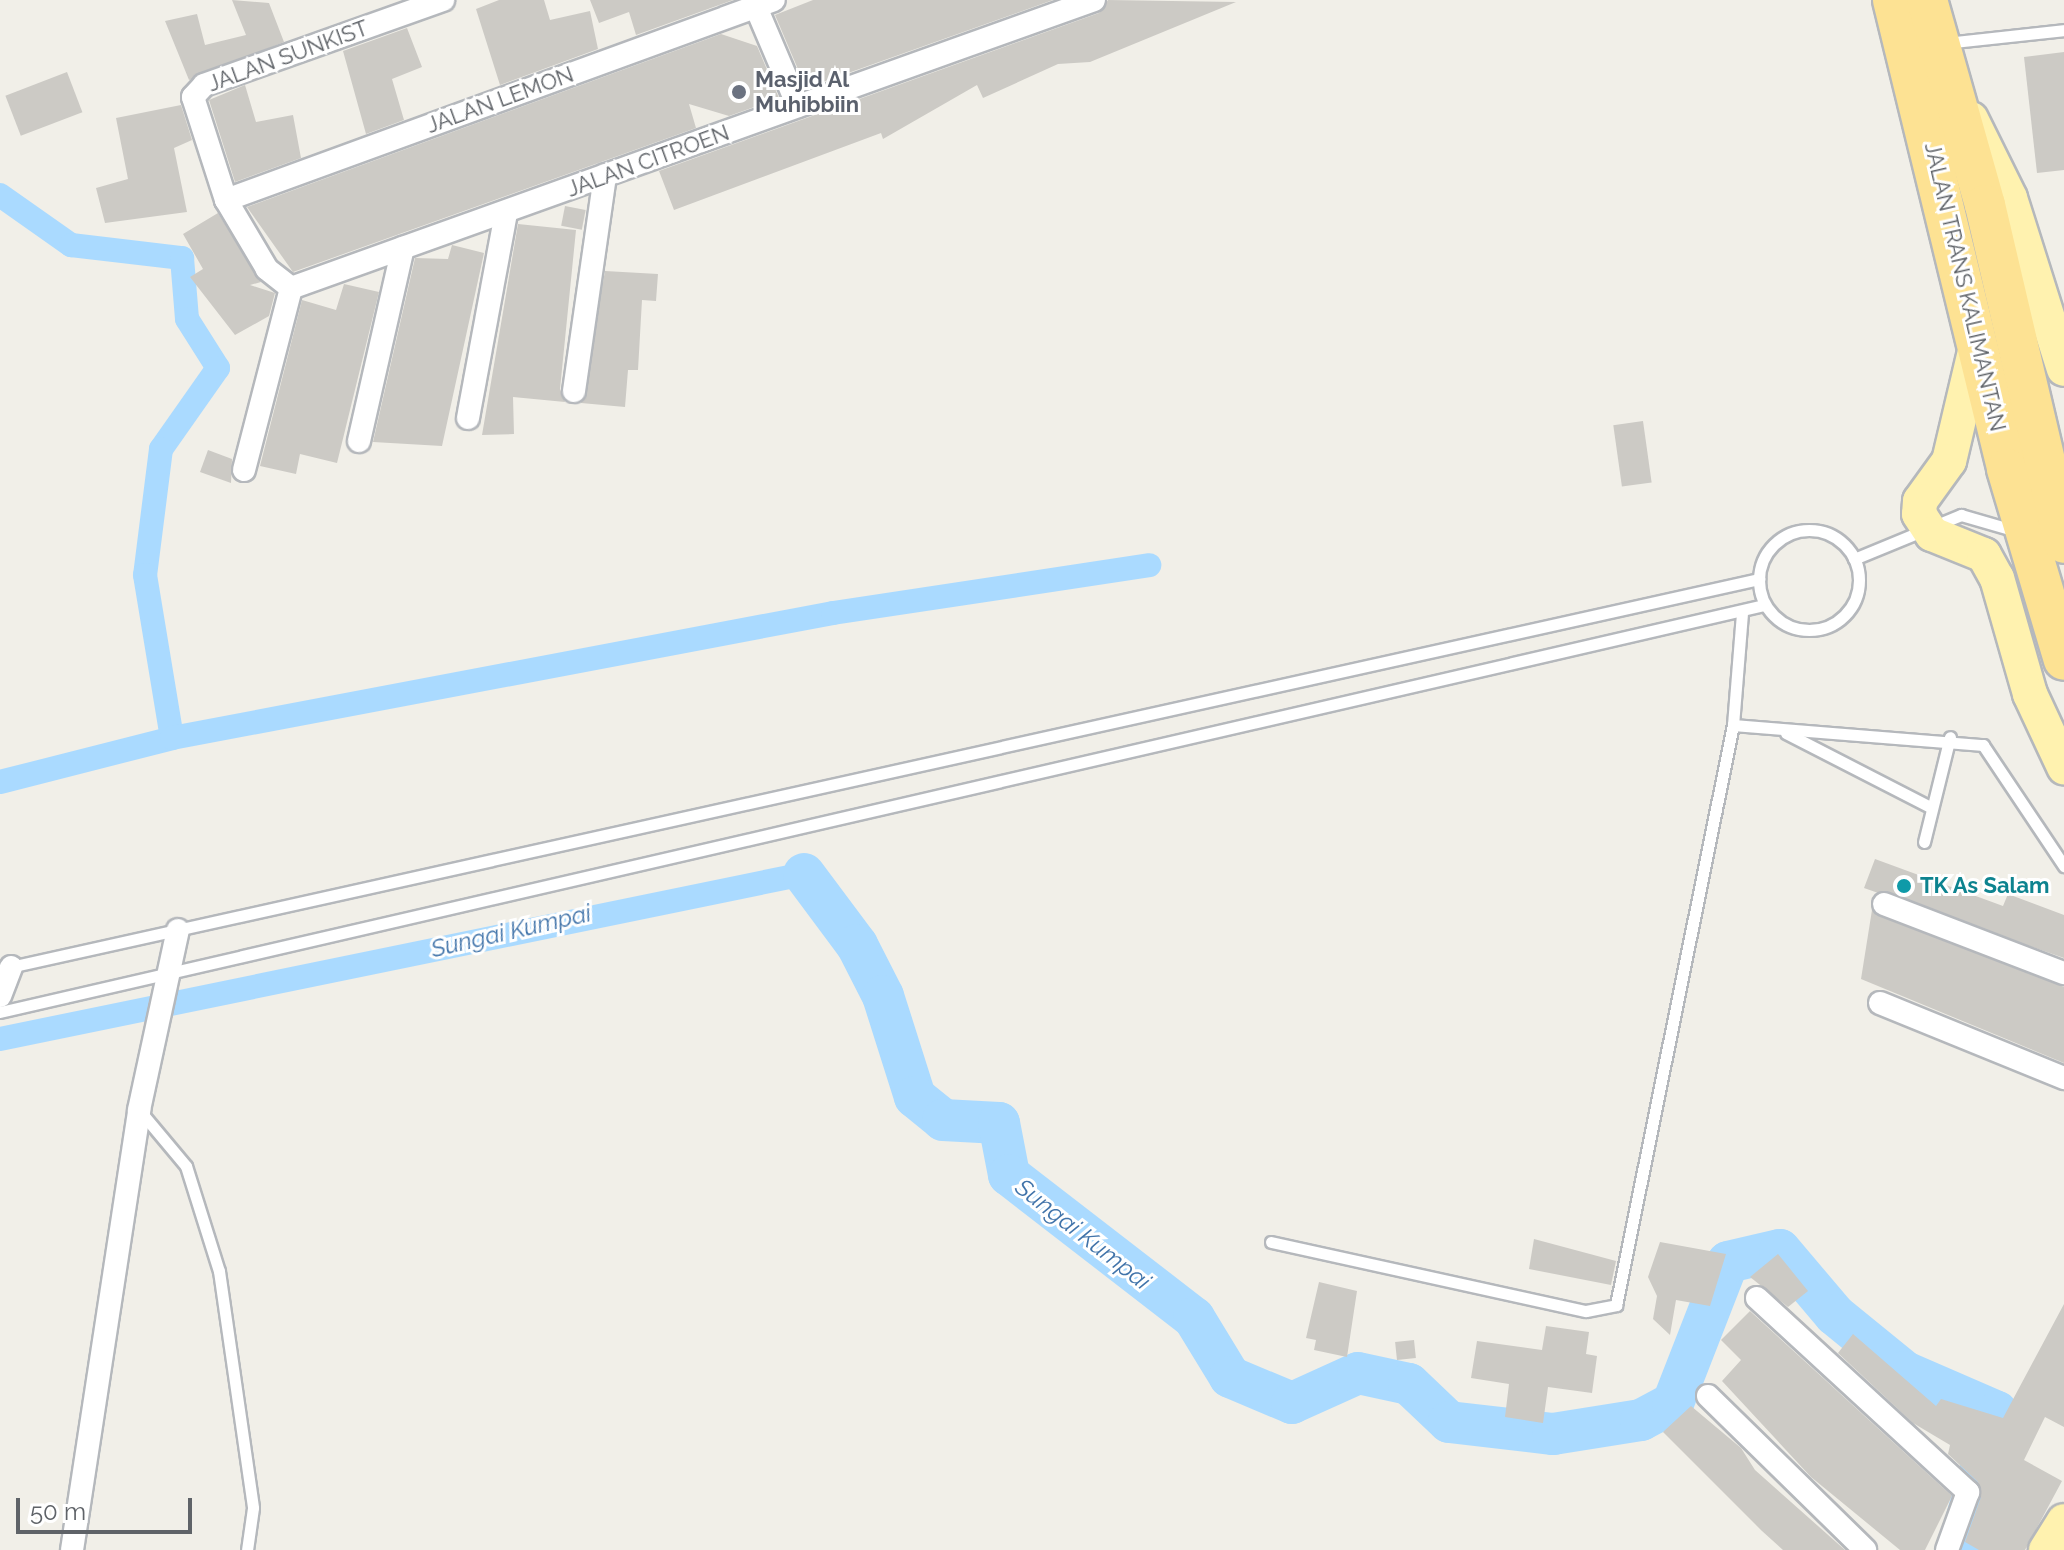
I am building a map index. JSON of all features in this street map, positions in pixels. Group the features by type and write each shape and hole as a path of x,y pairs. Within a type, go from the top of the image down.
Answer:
{"highway":[{"name":"JALAN TRANS KALIMANTAN","path":"1893,0 1977,341 2042,551"},
{"name":"JALAN TRANS KALIMANTAN","path":"1927,0 1959,108 2042,551"},
{"path":"2042,551 2064,660"}],"main road":[{"path":"1959,108 1978,126 2010,198 2064,369"},
{"path":"1977,341 1949,461 1920,501 1925,526 1984,555 2064,767"},
{"path":"2046,1550 2064,1521"}],"street":[{"name":"JALAN SUNKIST","path":"226,200 191,108 204,85 443,0"},
{"name":"JALAN CITROEN","path":"291,288 1094,0"},
{"path":"761,2 798,106"},
{"name":"JALAN LEMON","path":"226,200 761,2"},
{"path":"574,391 605,175"},
{"path":"226,200 267,269 291,288 244,470"},
{"path":"468,418 506,213"},
{"path":"359,441 403,248"},
{"path":"1884,904 2064,973"},
{"path":"72,1550 139,1110 178,930"},
{"path":"0,996 6,968"},
{"path":"1880,1003 2064,1078"},
{"path":"1757,1298 1968,1492 1947,1550"},
{"path":"1708,1396 1865,1550"}],"lane":[{"path":"1941,44 2064,30"},
{"path":"1854,559 1925,526 1979,515 2042,551"},
{"path":"1798,531 1836,538 1854,559 1858,590 1837,622 1799,630 1765,605 1759,579 1767,552 1798,531"},
{"path":"6,968 1759,579"},
{"path":"0,1012 162,998 1765,605"},
{"path":"1271,1242 1586,1311 1616,1305 1733,725 1742,612"},
{"path":"1733,725 1782,731 1950,737 1992,753 2064,866"},
{"path":"1782,731 1932,808"},
{"path":"1924,842 1950,737"},
{"path":"139,1110 186,1166 219,1271 253,1508 247,1550"}],"building":[{"path":"232,0 269,3 284,42 189,80 165,21 197,14 205,45 246,35"},
{"path":"499,0 544,0 550,20 590,11 598,49 500,85 476,9"},
{"path":"590,0 733,0 636,35 629,12 599,23"},
{"path":"813,0 1053,0 806,88 775,15"},
{"path":"1108,0 1236,2 1090,62 1058,64 983,98 977,85 883,139 881,133 674,210 659,171 1099,13"},
{"path":"407,28 422,67 392,79 404,120 366,134 343,51"},
{"path":"721,34 757,46 779,98 729,116 689,104 696,128 293,272 247,207"},
{"path":"2064,52 2064,170 2037,173 2024,57"},
{"path":"67,72 82,112 21,136 5,96"},
{"path":"245,85 256,122 293,115 301,158 235,182 209,100"},
{"path":"181,105 192,140 174,148 187,212 105,223 96,188 128,179 116,118"},
{"path":"565,206 586,210 582,230 561,226"},
{"path":"218,213 261,282 250,285 275,293 269,316 235,335 190,277 203,269 183,234"},
{"path":"518,224 576,230 560,389 565,402 513,397 514,434 482,435"},
{"path":"452,245 484,253 442,446 373,442 415,258 448,259"},
{"path":"605,271 658,274 656,301 642,300 638,370 628,370 625,407 581,403"},
{"path":"344,284 379,292 337,463 300,454 296,474 260,466 302,300 336,310"},
{"path":"1643,421 1652,482 1622,487 1613,425"},
{"path":"208,450 232,459 231,483 200,472"},
{"path":"1875,859 2003,906 2008,894 2064,915 2064,958 1864,888"},
{"path":"1872,910 2064,987 2064,1063 1861,979"},
{"path":"1534,1239 1616,1261 1611,1285 1529,1269"},
{"path":"1660,1242 1726,1254 1710,1306 1676,1300 1670,1335 1653,1319 1657,1296 1648,1277"},
{"path":"1778,1254 1808,1291 1788,1307 1750,1277"},
{"path":"1319,1282 1357,1291 1347,1357 1314,1350 1316,1340 1306,1338"},
{"path":"2064,1304 2064,1427 2045,1417 2024,1460 2062,1481 2025,1550 1979,1550 1965,1542 1981,1497 1978,1482 1948,1454 1950,1445 1913,1423 1838,1353 1853,1334 1936,1406 1941,1399 2003,1418"},
{"path":"1750,1311 1952,1496 1925,1550 1900,1550 1811,1477 1722,1381 1741,1360 1721,1340"},
{"path":"1546,1326 1589,1332 1586,1354 1597,1356 1592,1393 1548,1387 1543,1423 1505,1417 1509,1384 1471,1378 1477,1341 1542,1350"},
{"path":"1414,1340 1416,1358 1397,1360 1395,1342"},
{"path":"1691,1406 1741,1448 1755,1470 1845,1550 1783,1550 1762,1531 1663,1432"}],"waterway":[{"name":"Sungai Kumpai","path":"0,195 71,245 182,258 187,319 218,368 161,449 145,575 172,738"},
{"path":"0,782 172,738 833,613 1149,565"},
{"name":"Sungai Kumpai","path":"0,1039 804,874"},
{"name":"Sungai Kumpai","path":"804,874 857,945 883,996 915,1097 943,1120 999,1123 1009,1175 1194,1318 1230,1377 1292,1403 1358,1373 1409,1384 1449,1422 1553,1434 1641,1420 1673,1403 1728,1262 1780,1250 1835,1315 1905,1372 1997,1412 1960,1542 1967,1550"}],"place":[{"name":"Masjid Al Muhibbiin","path":"739,92"},
{"name":"TK As Salam","path":"1904,886"}]}
